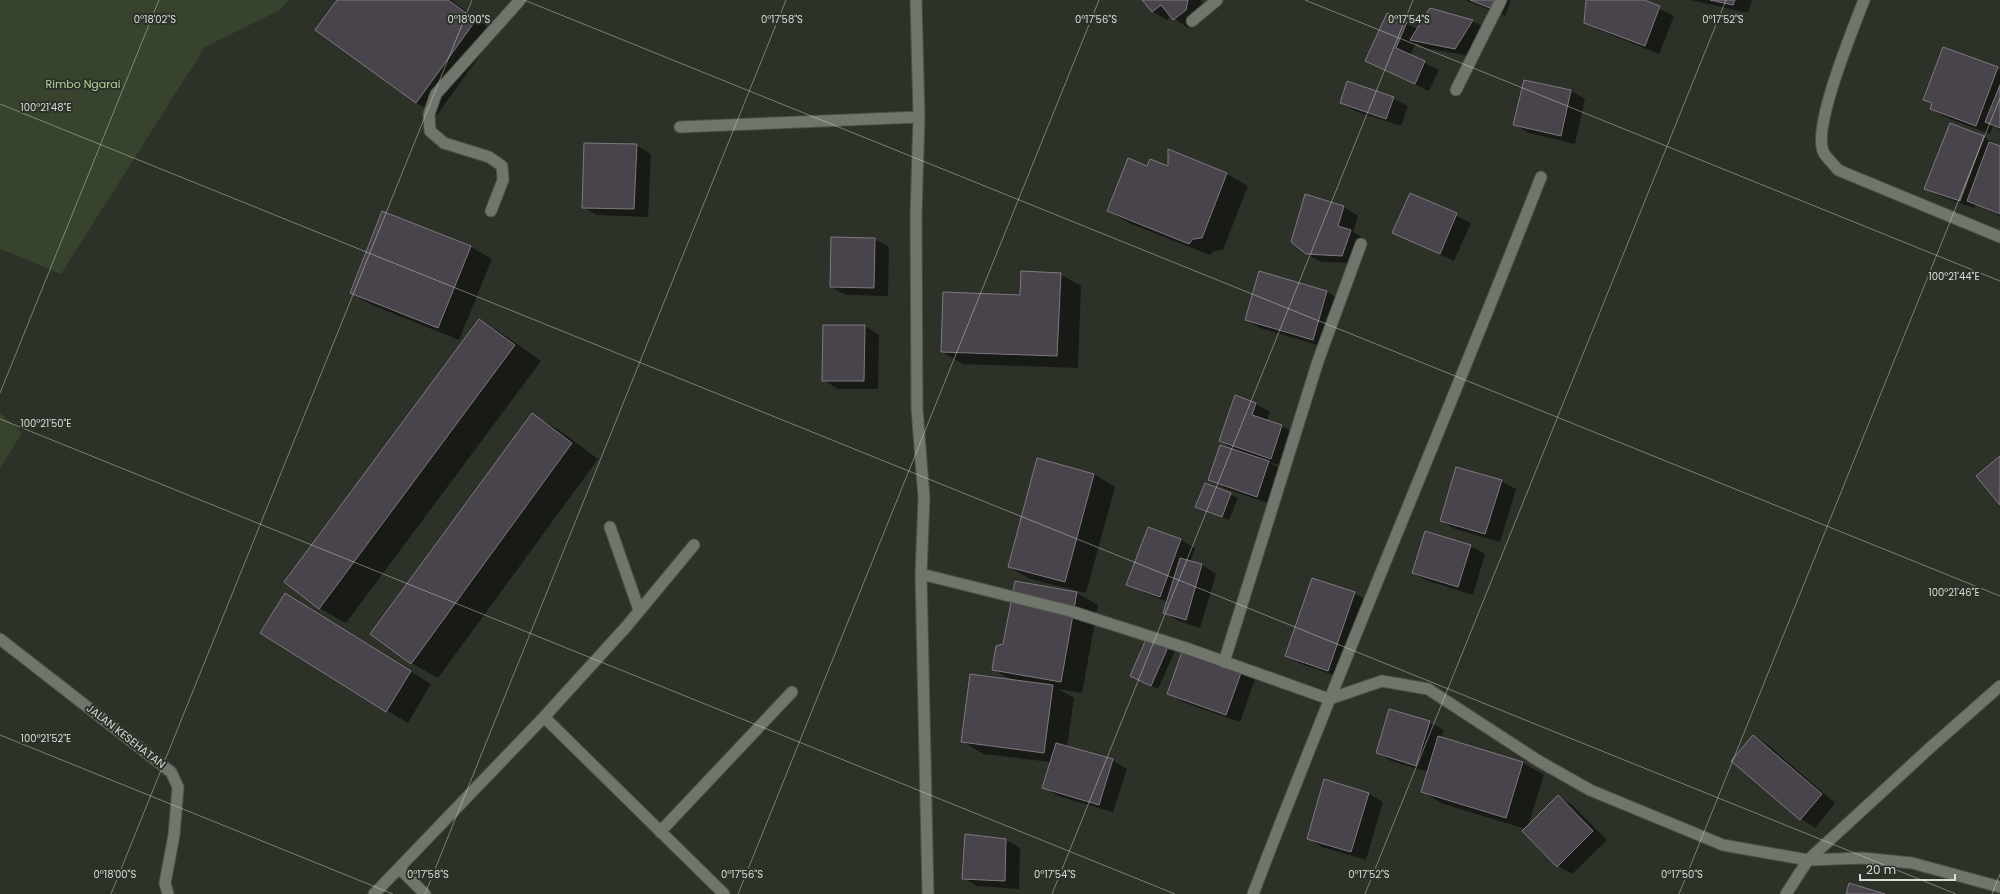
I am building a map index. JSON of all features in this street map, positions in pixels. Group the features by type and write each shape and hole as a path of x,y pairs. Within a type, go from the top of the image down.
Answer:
{"street":[{"path":"491,211 503,180 502,166 488,157 444,143 430,131 429,114 436,94 520,0"},
{"path":"916,0 919,117 916,215 917,409 924,498 921,574 928,894"},
{"path":"1192,20 1217,0"},
{"path":"1456,90 1502,0"},
{"path":"1864,0 1827,105 1821,131 1823,151 1838,170 2000,237"},
{"path":"680,127 919,117"},
{"path":"1253,894 1329,699 1476,344 1541,177"},
{"path":"1224,662 1318,361 1361,244"},
{"path":"610,527 639,610"},
{"path":"374,894 400,869 544,717 626,627 694,546"},
{"path":"921,574 1070,612 1189,649 1329,699 1382,681 1428,689 1537,760 1590,790 1723,845 1808,860 1862,858 1912,864 2000,887"},
{"name":"JALAN KESEHATAN","path":"0,639 171,772 178,787 174,835 165,883 168,894"},
{"path":"1786,894 1808,860 1926,751 2000,686"},
{"path":"660,832 792,692"},
{"path":"544,717 724,894"},
{"path":"400,869 425,894"}],"green space":[{"name":"Rimbo Ngarai","path":"0,0 289,0 280,10 205,47 61,274 0,249"},
{"path":"0,413 22,433 0,468"}],"building":[{"path":"337,0 448,0 476,20 416,103 315,30"},
{"path":"1142,0 1188,0 1186,10 1173,20 1161,5 1152,12"},
{"path":"1470,0 1494,0 1490,8"},
{"path":"1586,0 1644,0 1660,6 1645,46 1584,23"},
{"path":"1710,0 1735,0 1733,5"},
{"path":"1430,8 1473,20 1455,49 1410,40"},
{"path":"1387,13 1407,22 1396,48 1425,61 1415,84 1365,61"},
{"path":"1943,47 1998,67 1976,126 1930,109 1932,103 1923,100"},
{"path":"1524,80 1571,90 1561,136 1513,125"},
{"path":"1347,81 1394,97 1386,119 1340,103"},
{"path":"2000,85 2000,128 1985,122"},
{"path":"1950,123 1984,136 1960,201 1924,189"},
{"path":"1989,142 2000,146 2000,214 1967,201"},
{"path":"584,143 637,144 634,209 582,208"},
{"path":"1168,149 1227,173 1202,238 1193,239 1189,244 1107,211 1128,158 1147,166 1150,159 1168,166"},
{"path":"1410,193 1457,213 1440,254 1392,233"},
{"path":"1305,194 1344,206 1338,226 1351,230 1342,256 1306,254 1291,242"},
{"path":"382,211 471,246 438,328 350,293"},
{"path":"831,237 875,238 874,288 830,287"},
{"path":"1021,271 1061,273 1057,356 941,352 943,292 1020,295"},
{"path":"1259,271 1327,291 1313,340 1245,320"},
{"path":"479,319 515,345 319,609 284,582"},
{"path":"823,325 865,325 864,381 822,381"},
{"path":"1235,395 1256,403 1252,415 1282,425 1271,459 1219,441"},
{"path":"532,413 572,443 411,664 370,634"},
{"path":"1220,445 1269,461 1257,497 1208,480"},
{"path":"2000,456 2000,505 1976,476"},
{"path":"1037,458 1094,474 1065,582 1008,567"},
{"path":"1456,467 1502,480 1485,534 1440,521"},
{"path":"1205,483 1231,493 1222,517 1195,507"},
{"path":"1148,527 1181,539 1160,597 1126,585"},
{"path":"1425,531 1471,545 1458,587 1412,573"},
{"path":"1180,558 1202,564 1186,620 1163,613"},
{"path":"1312,578 1355,592 1328,671 1285,656"},
{"path":"1015,581 1077,592 1061,682 992,670 996,646 1003,644"},
{"path":"285,593 411,671 386,712 260,633"},
{"path":"1147,637 1168,647 1151,686 1130,676"},
{"path":"1183,649 1242,670 1226,715 1167,694"},
{"path":"970,674 1053,685 1044,753 961,742"},
{"path":"1389,709 1430,721 1416,766 1376,753"},
{"path":"1753,735 1822,794 1800,820 1731,761"},
{"path":"1438,736 1523,762 1506,818 1421,792"},
{"path":"1056,743 1113,759 1099,805 1042,788"},
{"path":"1324,779 1369,793 1351,852 1307,839"},
{"path":"1558,795 1593,831 1557,867 1522,831"},
{"path":"965,834 1006,839 1005,881 962,879"},
{"path":"1849,883 1885,894 1846,894"}]}
